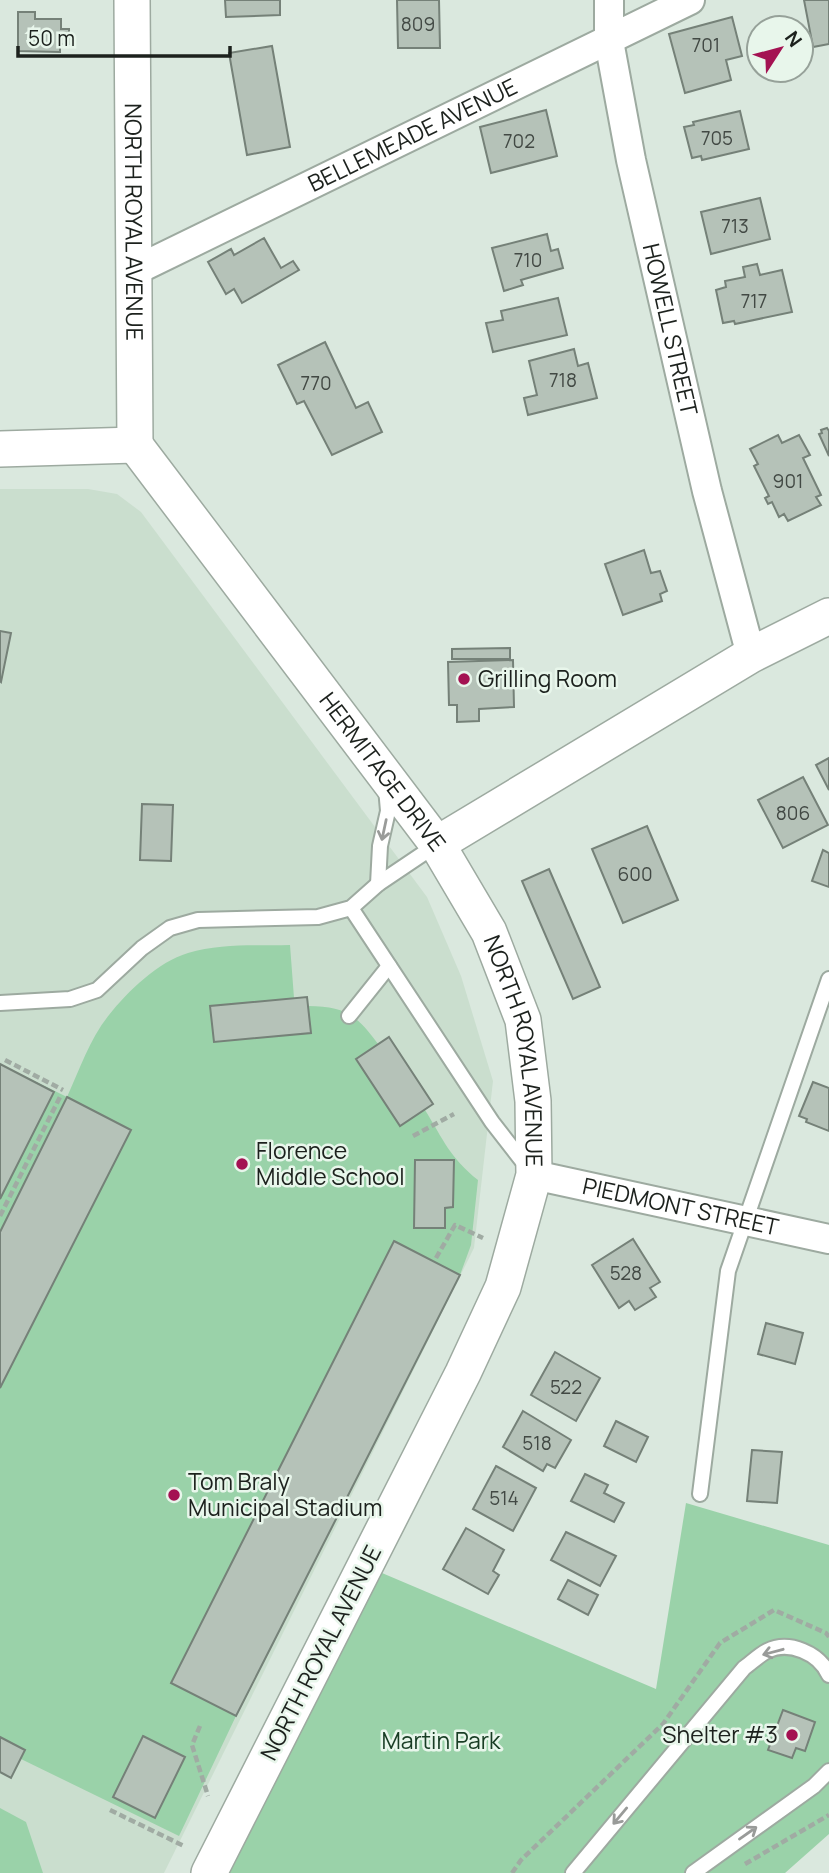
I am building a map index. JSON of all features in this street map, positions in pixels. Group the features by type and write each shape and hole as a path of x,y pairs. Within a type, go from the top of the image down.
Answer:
{"street":[{"name":"NORTH ROYAL AVENUE","path":"132,0 135,445"},
{"name":"HOWELL STREET","path":"608,0 609,41 631,160 707,491 751,655"},
{"name":"BELLEMEADE AVENUE","path":"134,271 690,0"},
{"name":"HERMITAGE DRIVE","path":"135,445 437,844 751,655 829,616"},
{"path":"0,449 135,445"},
{"name":"NORTH ROYAL AVENUE","path":"209,1873 463,1373 503,1287 534,1175 533,1101 523,1020 489,932 437,844"},
{"name":"PIEDMONT STREET","path":"534,1175 829,1239"}],"lane":[{"path":"378,884 380,846 388,811 386,776"},
{"path":"0,1003 70,999 97,990 170,928 198,920 317,917 351,908 378,884 437,844"},
{"path":"351,908 492,1122 534,1175"},
{"path":"349,1016 389,966"},
{"path":"700,1494 728,1271 743,1221 829,979"},
{"path":"573,1873 744,1668 768,1650 800,1647 824,1665 829,1675"},
{"path":"693,1873 814,1786 829,1770"}],"path":[{"path":"0,1216 62,1092 5,1060"},
{"path":"413,1136 454,1114"},
{"path":"436,1258 455,1225 482,1238"},
{"path":"512,1873 521,1860 663,1724 719,1643 774,1610 826,1633 829,1637"},
{"path":"200,1726 192,1745 208,1796"},
{"path":"110,1810 184,1846"},
{"path":"742,1867 829,1815"}],"shaded area":[{"name":"Tom Braly Municipal Stadium","path":"0,489 88,489 117,494 141,512 427,897 461,976 493,1081 474,1248 164,1873 0,1873"}],"green space":[{"name":"Tom Braly Municipal Stadium","path":"290,945 294,998 307,997 308,1006 331,1008 349,1014 378,1044 389,1037 433,1104 425,1110 442,1139 468,1172 478,1180 471,1245 460,1275 236,1716 179,1836 21,1759 11,1778 0,1772 0,1064 67,1097 102,1024 125,996 155,970 177,957 201,950"},
{"name":"Martin Park","path":"686,1503 829,1545 829,1834 785,1873 225,1873 257,1806 382,1573 656,1689"},
{"path":"0,1808 26,1822 43,1873 0,1873"}],"building":[{"path":"225,0 280,0 280,15 226,17"},
{"path":"397,0 439,0 440,48 398,48"},
{"path":"804,0 829,0 829,44 815,47 815,14 807,14"},
{"path":"18,12 35,12 35,19 61,19 61,29 69,29 69,44 60,44 60,52 18,51"},
{"path":"732,17 742,56 726,60 731,80 685,93 669,34"},
{"path":"272,46 290,147 247,155 229,53"},
{"path":"546,110 557,156 491,173 480,127"},
{"path":"740,111 749,149 702,160 701,156 692,158 684,127 694,125 693,122"},
{"path":"760,198 770,239 711,254 701,212"},
{"path":"547,234 551,251 558,249 563,268 521,280 523,285 504,291 492,248"},
{"path":"264,238 281,268 293,261 299,270 242,303 234,289 226,294 208,262 231,249 234,255"},
{"path":"757,264 760,275 782,270 792,312 735,324 734,321 723,323 716,290 726,287 725,281 745,277 743,267"},
{"path":"558,298 567,335 493,352 486,323 503,320 501,311"},
{"path":"325,342 356,408 368,402 382,432 332,455 304,401 297,404 278,365"},
{"path":"574,349 578,366 588,363 597,398 528,415 524,398 537,395 529,361"},
{"path":"827,428 829,431 829,456 819,434"},
{"path":"778,435 782,443 799,435 810,455 803,458 821,495 816,497 821,505 788,521 784,514 779,517 772,502 768,504 765,498 769,496 754,466 758,464 750,449"},
{"path":"644,550 651,573 660,571 667,591 660,594 662,601 623,615 605,564"},
{"path":"0,631 11,633 1,682 0,681"},
{"path":"510,648 510,659 452,659 452,649"},
{"path":"513,660 514,707 479,709 479,721 457,722 457,705 449,705 448,662"},
{"path":"829,758 829,790 816,765"},
{"path":"803,777 828,825 783,848 758,800"},
{"path":"142,804 173,805 171,861 140,860"},
{"path":"647,826 678,900 623,923 592,849"},
{"path":"823,850 829,853 829,887 812,881"},
{"path":"549,869 600,987 573,999 522,881"},
{"path":"307,997 311,1033 214,1042 210,1006"},
{"path":"389,1037 433,1104 400,1126 356,1059"},
{"path":"0,1064 54,1092 0,1199"},
{"path":"813,1082 829,1088 829,1131 806,1122 807,1119 799,1116"},
{"path":"67,1097 131,1130 0,1388 0,1232"},
{"path":"415,1160 454,1160 453,1207 445,1208 445,1228 414,1228"},
{"path":"633,1239 660,1282 650,1288 656,1297 635,1310 629,1301 619,1308 592,1265"},
{"path":"394,1241 460,1275 236,1716 171,1683"},
{"path":"766,1323 803,1333 795,1364 758,1354"},
{"path":"555,1352 600,1378 576,1421 531,1395"},
{"path":"523,1411 571,1440 555,1468 547,1464 543,1471 503,1447"},
{"path":"616,1421 648,1437 636,1462 604,1446"},
{"path":"752,1450 782,1452 777,1503 747,1501"},
{"path":"496,1466 536,1488 513,1531 473,1509"},
{"path":"585,1474 608,1485 604,1493 624,1503 614,1522 571,1501"},
{"path":"466,1528 504,1550 493,1571 499,1575 488,1594 443,1569"},
{"path":"566,1532 616,1556 600,1586 551,1560"},
{"path":"568,1580 598,1595 588,1615 558,1599"},
{"name":"Shelter #3","path":"783,1710 815,1722 805,1751 796,1748 792,1758 768,1750"},
{"path":"143,1736 185,1757 155,1818 113,1797"},
{"path":"0,1737 25,1750 11,1778 0,1772"}],"place":[{"name":"Grilling Room","path":"464,679"},
{"name":"Florence Middle School","path":"242,1164"},
{"name":"Tom Braly Municipal Stadium","path":"174,1495"},
{"name":"Shelter #3","path":"792,1735"}]}
